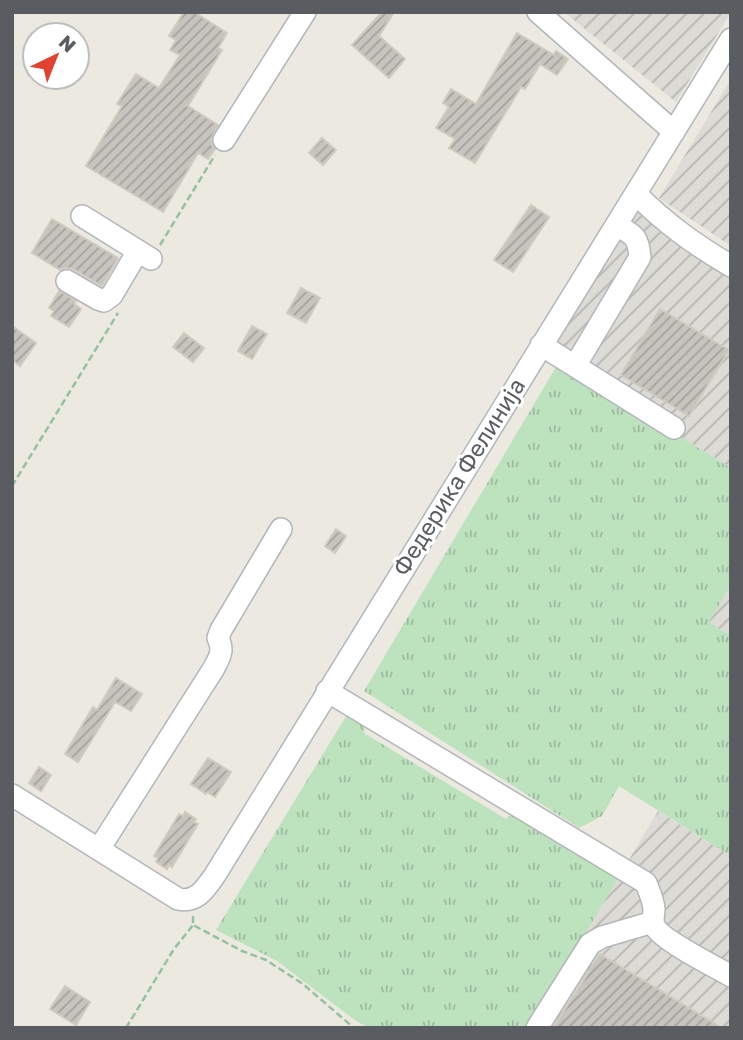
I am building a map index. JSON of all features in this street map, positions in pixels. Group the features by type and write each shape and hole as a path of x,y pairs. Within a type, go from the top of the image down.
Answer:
{"street":[{"path":"224,140 305,12"},
{"path":"538,12 674,132"},
{"name":"Федерика Фелинија","path":"186,899 202,892 215,874 731,38"},
{"path":"636,194 662,219 697,246 731,265"},
{"path":"67,281 104,300 113,295 145,255 82,216"},
{"path":"576,366 640,257 639,243 634,236 616,225"},
{"path":"541,345 674,428"},
{"path":"99,849 214,668 222,647 218,638 221,630 281,529"},
{"path":"327,691 646,883 657,931 731,976"},
{"path":"14,801 186,899"},
{"path":"537,1028 590,944 602,937 653,922"}],"path":[{"path":"186,899 193,925 242,951 266,960 303,984 354,1028"},
{"path":"125,1028 174,949 193,925"}],"shaded area":[{"path":"565,12 731,12 676,102 565,13"},
{"path":"731,79 731,246 659,198"},
{"path":"635,208 731,273 731,468 546,354"},
{"path":"731,585 731,636 708,622"},
{"path":"658,811 731,856 731,1028 529,1028"}],"green space":[{"path":"559,362 731,468 731,585 709,622 731,636 731,856 619,786 602,816 579,828 364,691"},
{"path":"348,713 365,725 364,733 506,819 514,812 619,877 529,1028 369,1028 277,961 216,930"}],"building":[{"path":"184,12 194,12 227,33 218,48 222,50 188,106 218,125 211,139 215,149 208,159 198,153 163,212 86,166 122,106 117,104 136,74 159,88 180,55 170,50 176,40 169,36"},
{"path":"382,12 394,12 379,36 405,59 389,78 352,45"},
{"path":"517,33 554,55 556,51 568,59 557,75 540,64 525,89 521,87 475,163 449,148 455,139 436,128 449,107 443,103 451,89 476,104"},
{"path":"322,138 336,150 323,165 309,153"},
{"path":"531,205 549,217 513,272 494,260"},
{"path":"52,219 118,258 102,286 73,269 60,270 32,253"},
{"path":"301,288 320,298 306,323 287,313"},
{"path":"59,291 76,301 74,304 81,309 69,327 51,316 54,311 49,308"},
{"path":"660,309 729,350 689,416 621,375"},
{"path":"12,326 36,343 20,366 12,360"},
{"path":"252,326 267,334 252,359 238,351"},
{"path":"184,333 204,348 193,362 173,347"},
{"path":"336,529 346,536 335,553 325,546"},
{"path":"116,678 142,694 131,711 115,702 78,762 65,754 93,707 97,710"},
{"path":"208,758 231,772 215,797 191,784"},
{"path":"39,767 51,775 41,791 29,783"},
{"path":"185,812 196,819 194,822 198,824 172,867 169,865 167,869 156,862 158,858 154,856 179,814 183,816"},
{"path":"600,954 722,1028 553,1028"},
{"path":"65,986 90,1002 76,1025 50,1009"}]}
